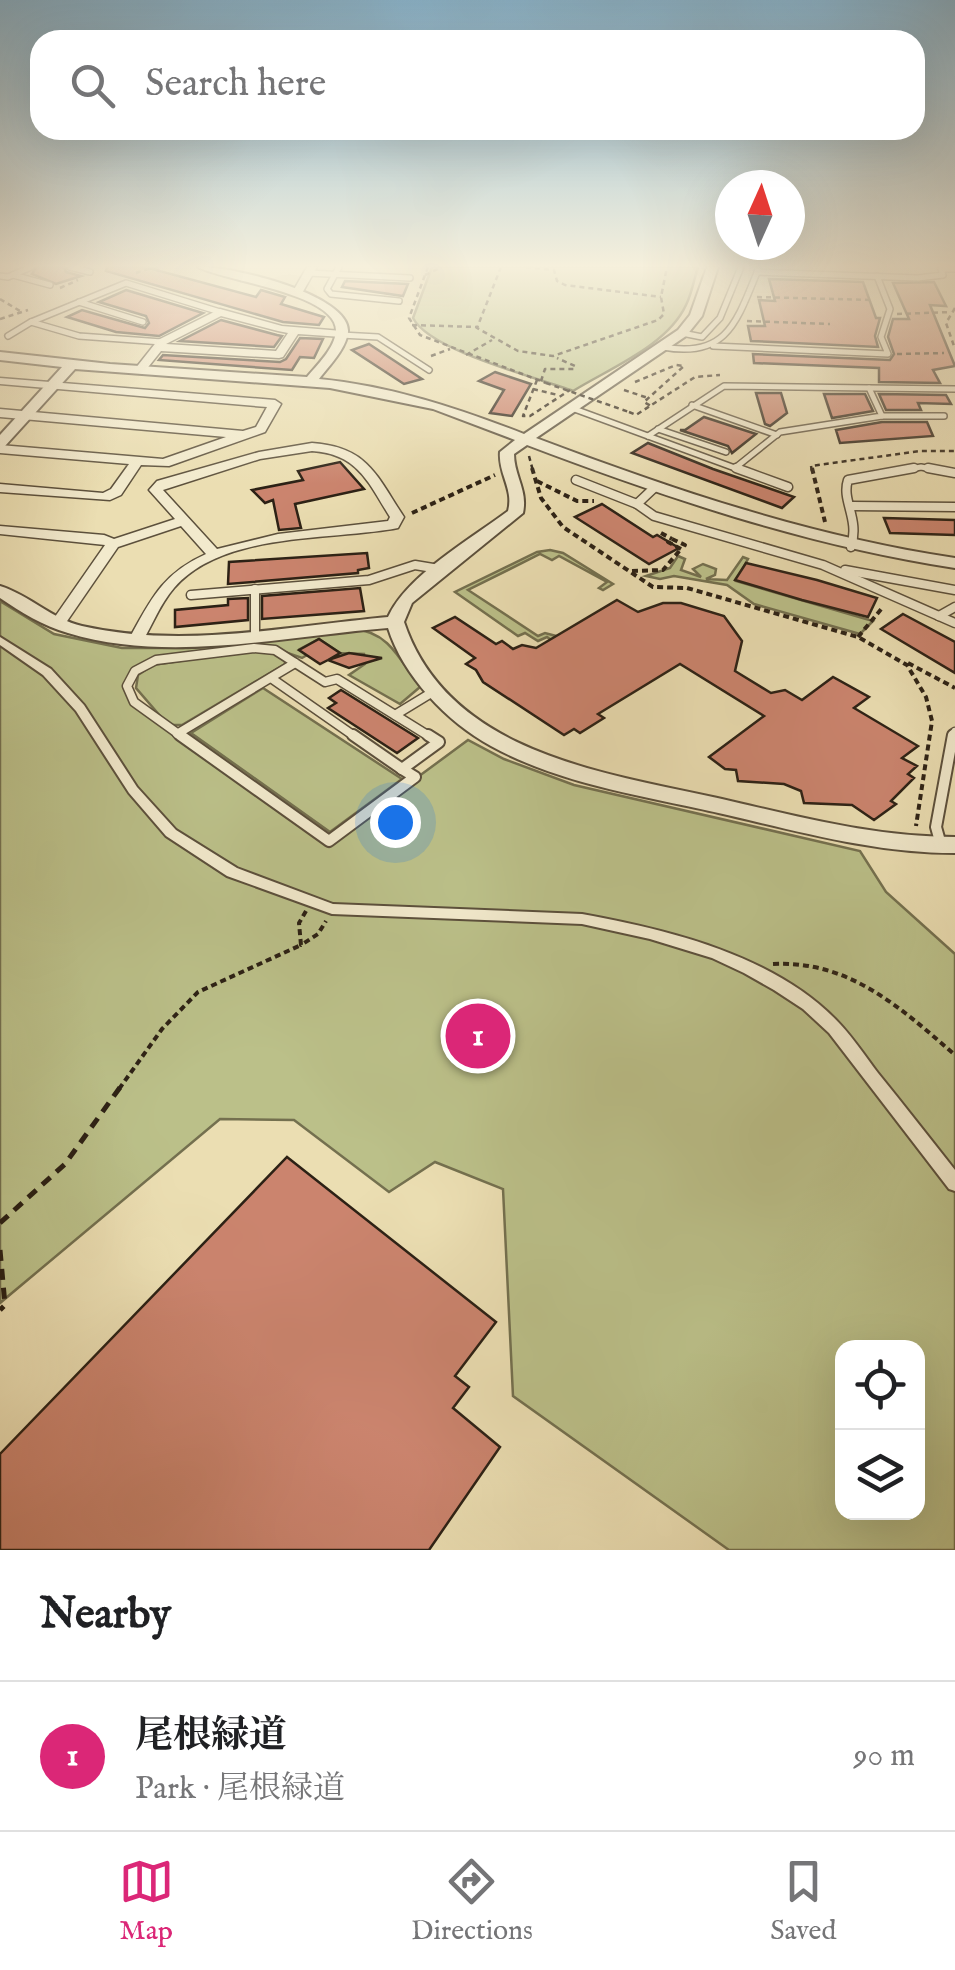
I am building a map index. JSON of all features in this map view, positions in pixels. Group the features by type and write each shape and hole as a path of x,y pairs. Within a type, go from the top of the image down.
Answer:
{"street":[{"path":"141,368 160,344 169,339"},
{"path":"160,344 279,355 289,339"},
{"path":"311,381 339,339"},
{"path":"673,339 565,402 528,444 505,456 519,492 515,514 406,598 395,622 400,638 436,690 482,732 534,759 574,774 859,838 948,845"},
{"path":"0,356 311,381 419,400 528,444 728,514 851,547 955,563"},
{"path":"0,446 72,364"},
{"path":"0,381 274,404 261,429 164,463 0,446"},
{"path":"0,413 245,435"},
{"path":"137,640 166,588 179,574 214,554 263,543 393,525 397,517 354,457 339,449 314,446 162,484 156,490 214,554"},
{"path":"0,488 105,497 116,492 137,461"},
{"path":"58,624 113,544 183,521"},
{"path":"0,530 104,539 113,544"},
{"path":"0,591 58,624 137,640 395,622"},
{"path":"0,640 47,672 80,708 133,790 170,833 232,872 332,909 582,919 618,925 751,968 824,1018 955,1183"}],"lane":[{"path":"113,339 160,344"},
{"path":"382,339 428,370"},
{"path":"712,346 719,339"},
{"path":"662,347 693,353 712,346 888,354 882,339"},
{"path":"648,436 724,386 955,389"},
{"path":"869,388 882,416"},
{"path":"565,402 788,487"},
{"path":"692,405 777,435"},
{"path":"735,468 777,435 882,416 944,416"},
{"path":"658,429 746,460"},
{"path":"851,547 857,527 845,487 856,476 921,468 955,472"},
{"path":"576,480 637,504 671,523 822,565 955,590"},
{"path":"637,504 655,487"},
{"path":"852,506 955,507"},
{"path":"191,595 369,580 415,565 442,569"},
{"path":"822,565 955,624"},
{"path":"254,633 255,590"},
{"path":"940,616 955,607"},
{"path":"271,678 415,777 328,841 176,734 128,694 131,678 156,660 254,648 276,650 325,682 337,679 440,742 402,768"},
{"path":"176,734 295,663"},
{"path":"395,715 436,690"},
{"path":"948,845 936,827 955,732"},
{"path":"941,791 955,794"}],"path":[{"path":"429,339 629,412"},
{"path":"554,356 595,339"},
{"path":"466,355 492,340 525,352 554,356 575,366 546,369 523,416 565,402 578,386"},
{"path":"416,361 450,349"},
{"path":"888,354 944,353"},
{"path":"619,388 676,364 684,366 644,403 651,406"},
{"path":"619,388 648,398"},
{"path":"533,389 565,402"},
{"path":"528,444 541,498 563,527 652,587 687,588 858,638 955,688"},
{"path":"397,517 455,496 454,492 496,475 493,469 498,468"},
{"path":"537,481 548,483 572,501 597,501"},
{"path":"659,532 683,547"},
{"path":"632,571 663,570 683,547 698,539"},
{"path":"858,638 888,600"},
{"path":"895,657 919,681 932,722 914,835"},
{"path":"302,944 299,923 311,902"},
{"path":"0,1223 71,1158 150,1044 200,990 234,974 269,965 318,934 332,909"},
{"path":"751,968 779,962 814,965 862,983 955,1055"},
{"path":"0,1250 5,1305 0,1310"}],"green space":[{"path":"437,339 657,339 573,391"},
{"path":"537,552 563,553 613,584 603,590 599,588 607,582 559,556 552,560 540,554 468,590 538,636 556,636 599,675 547,637 538,641 525,633 518,636 455,592"},
{"path":"678,556 685,559 681,570 701,577 693,569 703,564 716,569 715,575 706,579 727,580 743,557 748,559 736,581 873,621 860,634 754,604 727,585 674,576 646,576 670,568"},
{"path":"0,601 54,634 122,648 183,648 355,630 377,636 400,658 420,687 400,704 349,675 365,664 364,654 340,653 319,639 300,649 307,655 302,658 262,644 144,663 126,691 156,721 327,844 468,740 504,759 574,785 860,851 886,892 955,954 955,1550 729,1550 513,1396 503,1189 435,1162 389,1192 294,1120 220,1119 0,1303"},
{"path":"253,650 272,651 285,664 182,725 168,725 136,688 138,675 153,665"},
{"path":"263,688 402,779 330,832 191,733"}],"building":[{"path":"183,339 280,339 274,347 180,341"},
{"path":"299,339 323,339 314,358 300,357 292,370 159,360 163,355 280,362"},
{"path":"876,339 878,347 751,341"},
{"path":"889,339 944,339 955,366 933,370 940,383 879,382 879,368 754,363 753,354 890,360 894,354"},
{"path":"369,344 422,379 404,384 352,350"},
{"path":"495,372 531,384 512,416 490,413 504,390 479,381"},
{"path":"756,393 781,393 787,413 770,426 765,424"},
{"path":"824,394 865,394 873,411 832,418"},
{"path":"879,394 946,395 951,404 918,403 921,410 886,410"},
{"path":"704,417 756,434 732,453 728,446 680,430"},
{"path":"882,422 927,422 933,436 840,443 836,430"},
{"path":"648,443 794,497 782,508 632,453"},
{"path":"340,462 364,489 295,504 301,528 279,530 273,500 265,503 252,490 303,480 298,471"},
{"path":"602,504 653,537 657,535 679,548 649,564 575,517"},
{"path":"884,518 955,520 955,535 890,533"},
{"path":"367,553 369,568 358,573 228,584 229,562"},
{"path":"746,563 877,598 868,617 802,600 735,580"},
{"path":"360,588 364,611 262,619 262,596"},
{"path":"248,598 248,620 175,627 175,610 228,605 228,599"},
{"path":"617,600 638,612 663,603 681,603 724,616 742,641 735,671 771,693 785,690 802,700 833,677 869,697 854,708 918,746 902,758 917,766 908,774 914,778 891,801 896,804 874,820 852,805 804,803 801,791 784,784 738,781 736,770 725,769 709,757 764,716 680,664 598,714 604,718 580,733 574,729 564,735 483,682 476,670 466,664 475,658 433,628 455,617 496,644 502,641 513,649 522,645 536,648"},
{"path":"903,614 955,642 955,673 881,629"},
{"path":"319,639 340,653 320,664 299,650"},
{"path":"349,653 382,658 349,668 328,660"},
{"path":"341,690 418,738 397,753 328,708 336,703 329,698"},
{"path":"287,1157 496,1322 455,1376 469,1387 453,1408 500,1447 429,1550 0,1550 0,1454"}],"place":[{"name":"尾根緑道","path":"478,1036"}]}
